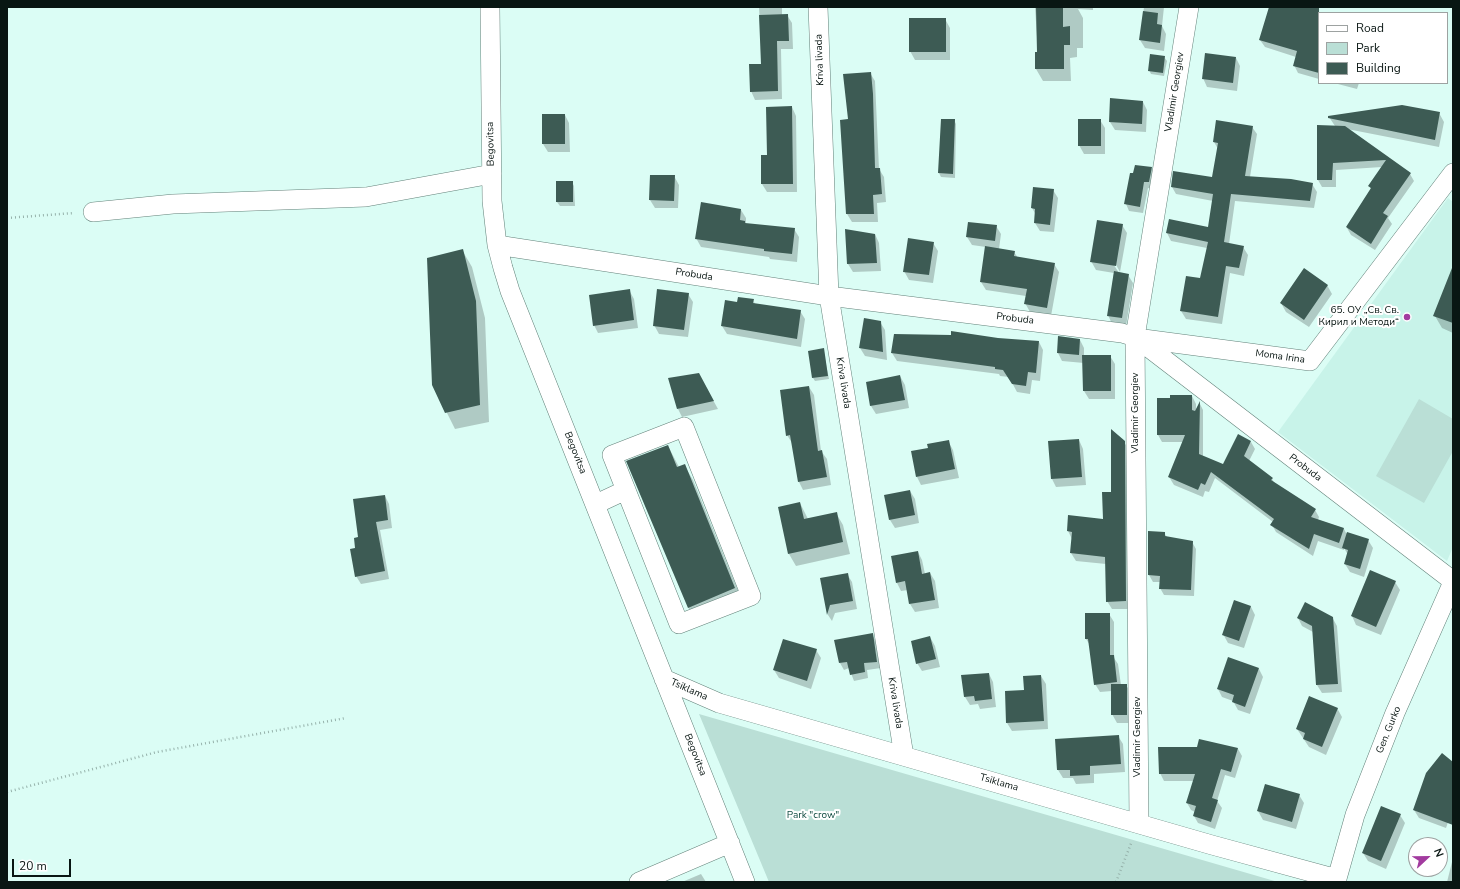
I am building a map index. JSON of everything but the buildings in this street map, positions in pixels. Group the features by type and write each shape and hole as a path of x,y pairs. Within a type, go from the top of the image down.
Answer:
{"street":[{"name":"Begovitsa","path":"490,7 494,223 497,245 510,291 596,504 745,882"},
{"name":"Kriva livada","path":"818,7 828,296 904,756"},
{"name":"Vladimir Georgiev","path":"1139,824 1135,338 1189,7"},
{"name":"Moma Irina","path":"1135,338 1310,361 1453,173"},
{"path":"93,212 173,204 366,197 492,174"},
{"name":"Probuda","path":"497,245 828,296 1122,333 1135,338 1453,582"},
{"path":"684,427 751,596 679,624 626,490 612,455 684,427"},
{"path":"596,504 626,490"},
{"name":"Gen. Gurko","path":"1337,880 1361,800 1395,713 1446,617 1453,582"},
{"name":"Tsiklama","path":"664,679 719,703 1337,880"},
{"path":"639,882 730,843"}],"path":[{"path":"7,218 93,212"},
{"path":"7,792 157,752 346,718"},
{"path":"1116,882 1139,824"}],"shaded area":[{"name":"65. ОУ „Св. Св. Кирил и Методи“","path":"1448,198 1453,202 1453,547 1447,561 1278,432"}],"green space":[{"path":"1419,399 1453,419 1453,451 1424,503 1376,476"},
{"name":"Park \"crow\"","path":"699,714 1278,882 769,882"}],"place":[{"name":"65. ОУ „Св. Св. Кирил и Методи“","path":"1407,317"}]}
